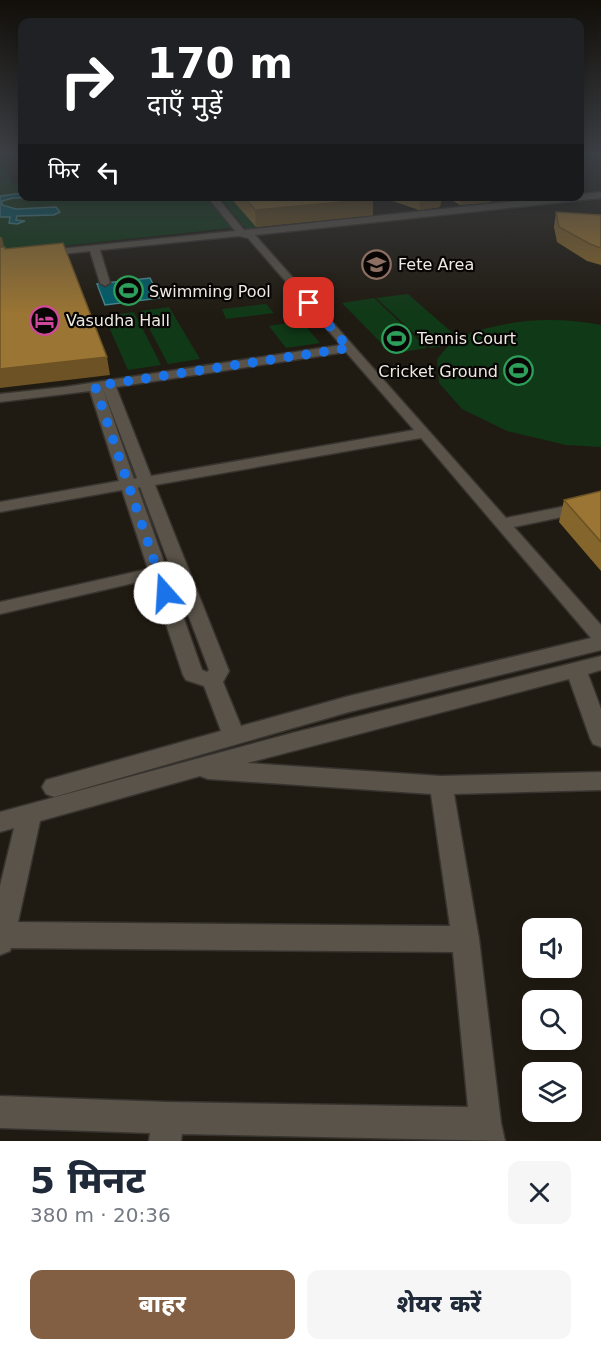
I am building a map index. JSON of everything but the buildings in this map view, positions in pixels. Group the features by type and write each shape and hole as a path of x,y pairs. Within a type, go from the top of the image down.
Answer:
{"street":[{"path":"221,207 349,348 601,637"},
{"path":"371,207 386,218"},
{"path":"451,207 459,212"},
{"path":"0,260 499,207"},
{"path":"0,260 506,207"},
{"path":"95,251 105,283"},
{"path":"0,398 349,348"},
{"path":"101,385 137,484 219,670 212,681"},
{"path":"0,507 424,433"},
{"path":"137,484 158,572 193,675 212,681"},
{"path":"502,524 601,504"},
{"path":"0,608 158,572"},
{"path":"54,788 349,704 601,643"},
{"path":"0,822 191,769 601,663"},
{"path":"576,670 601,738"},
{"path":"212,681 234,737"},
{"path":"191,769 441,785 601,781"},
{"path":"0,1112 167,1130 487,1132 465,939 441,785"},
{"path":"29,814 1,938 465,939"}],"green space":[{"path":"0,207 214,207 231,228 5,252 0,242"},
{"path":"228,207 263,207 260,224 271,227 246,229"},
{"name":"Cricket Ground","path":"408,294 464,343 460,337 512,323 547,320 601,325 601,447 566,445 507,431 462,409 439,383 437,359 449,345 430,348 376,298"},
{"path":"374,298 427,348 392,354 342,303"},
{"path":"266,304 274,313 226,319 222,309"},
{"path":"169,307 200,359 168,364 140,311"},
{"path":"134,312 161,365 128,370 104,316"},
{"path":"301,321 320,343 286,348 269,326"}],"water":[{"path":"0,207 56,207 60,212 54,215 17,216 16,220 25,221 17,224 9,223 10,217 0,217"},
{"name":"Swimming Pool","path":"150,278 160,298 105,305 97,284"}],"place":[{"name":"Fete Area","path":"377,264"},
{"name":"Swimming Pool","path":"128,291"},
{"name":"Vasudha Hall","path":"45,320"},
{"name":"Tennis Court","path":"396,338"},
{"name":"Cricket Ground","path":"519,371"}],"route":[{"path":"165,593 95,386 349,348 309,303"}]}
